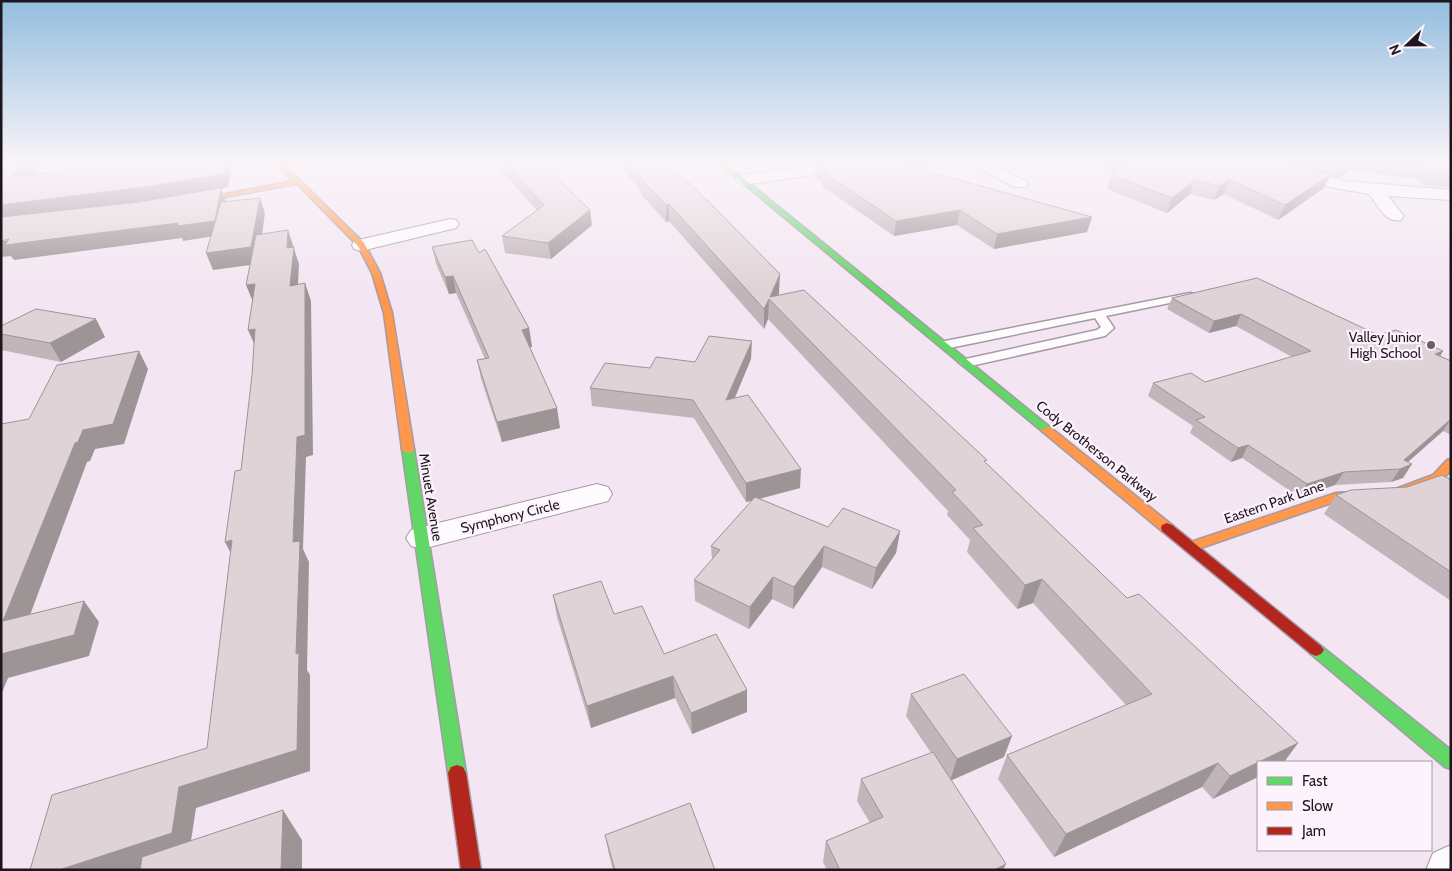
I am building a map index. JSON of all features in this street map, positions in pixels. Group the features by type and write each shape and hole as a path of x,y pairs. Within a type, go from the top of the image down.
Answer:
{"street":[{"name":"Minuet Avenue","path":"322,206 360,245 376,273 388,313 471,870"},
{"name":"Cody Brotherson Parkway","path":"774,206 1451,761"},
{"path":"1387,206 1395,216"},
{"path":"360,245 450,224"},
{"name":"Eastern Park Lane","path":"1190,547 1336,496 1394,494 1437,478 1451,463"},
{"name":"Symphony Circle","path":"422,538 597,494"}],"lane":[{"path":"945,345 1199,294"},
{"path":"966,363 1101,333 1108,328 1098,314"}],"building":[{"path":"105,206 218,206 215,221 177,226 178,223 5,245 9,239 1,241 1,217"},
{"path":"220,206 259,206 251,247 206,253"},
{"path":"543,206 585,206 590,210 548,243 502,236"},
{"path":"670,206 713,206 780,274 770,297 804,290 987,460 984,461 1127,598 1139,594 1298,743 1261,761 1257,761 1257,763 1230,776 1218,763 1066,834 1007,755 1152,694 1042,579 1025,585 973,528 983,525 952,492 956,490 769,299 764,309"},
{"path":"873,206 1051,206 1092,217 997,234 960,210 896,221"},
{"path":"288,230 287,248 294,247 290,286 305,283 305,435 297,437 293,542 300,541 296,654 299,653 297,750 179,787 172,833 59,870 30,870 52,795 207,748 232,540 225,542 235,471 241,470 252,375 255,329 248,330 255,284 246,285 256,235"},
{"path":"472,240 479,253 485,249 529,328 522,330 557,408 497,422 477,360 489,358 453,276 445,277 432,247"},
{"path":"1257,278 1378,335 1396,330 1443,351 1435,354 1451,361 1451,419 1404,460 1412,464 1400,469 1344,472 1307,484 1248,445 1238,448 1196,420 1205,417 1153,383 1191,373 1205,382 1311,351 1241,314 1214,321 1172,298"},
{"path":"36,309 96,319 50,343 1,334 1,326"},
{"path":"709,336 752,341 726,400 748,395 801,469 746,483 693,400 590,388 605,363 650,368 656,357 695,362"},
{"path":"139,351 113,424 83,430 78,442 75,443 3,621 84,601 74,635 1,654 1,424 29,419 57,365"},
{"path":"1442,475 1451,480 1451,572 1336,495 1351,490 1407,487"},
{"path":"755,497 828,527 843,508 900,531 876,568 824,546 794,587 773,577 750,607 694,580 720,550 711,546"},
{"path":"601,581 614,614 642,606 664,654 716,634 747,690 691,713 673,676 587,706 553,595"},
{"path":"964,674 1012,736 957,759 911,694"},
{"path":"933,752 1006,864 994,870 840,870 826,841 883,817 861,779"},
{"path":"690,803 715,870 615,870 605,835"},
{"path":"283,810 281,870 140,870 142,857"}],"traffic: fast":[{"path":"774,206 1047,430"},
{"path":"408,449 457,773"},
{"path":"1316,650 1451,761"}],"traffic: slow":[{"path":"322,206 361,245 376,273 388,313 408,449"},
{"path":"1047,430 1167,528"},
{"path":"1190,547 1336,497 1394,494 1437,478 1451,463"}],"traffic: jam":[{"path":"1167,528 1316,650"},
{"path":"457,773 471,870"}],"place":[{"name":"Valley Junior High School","path":"1431,345"}]}
